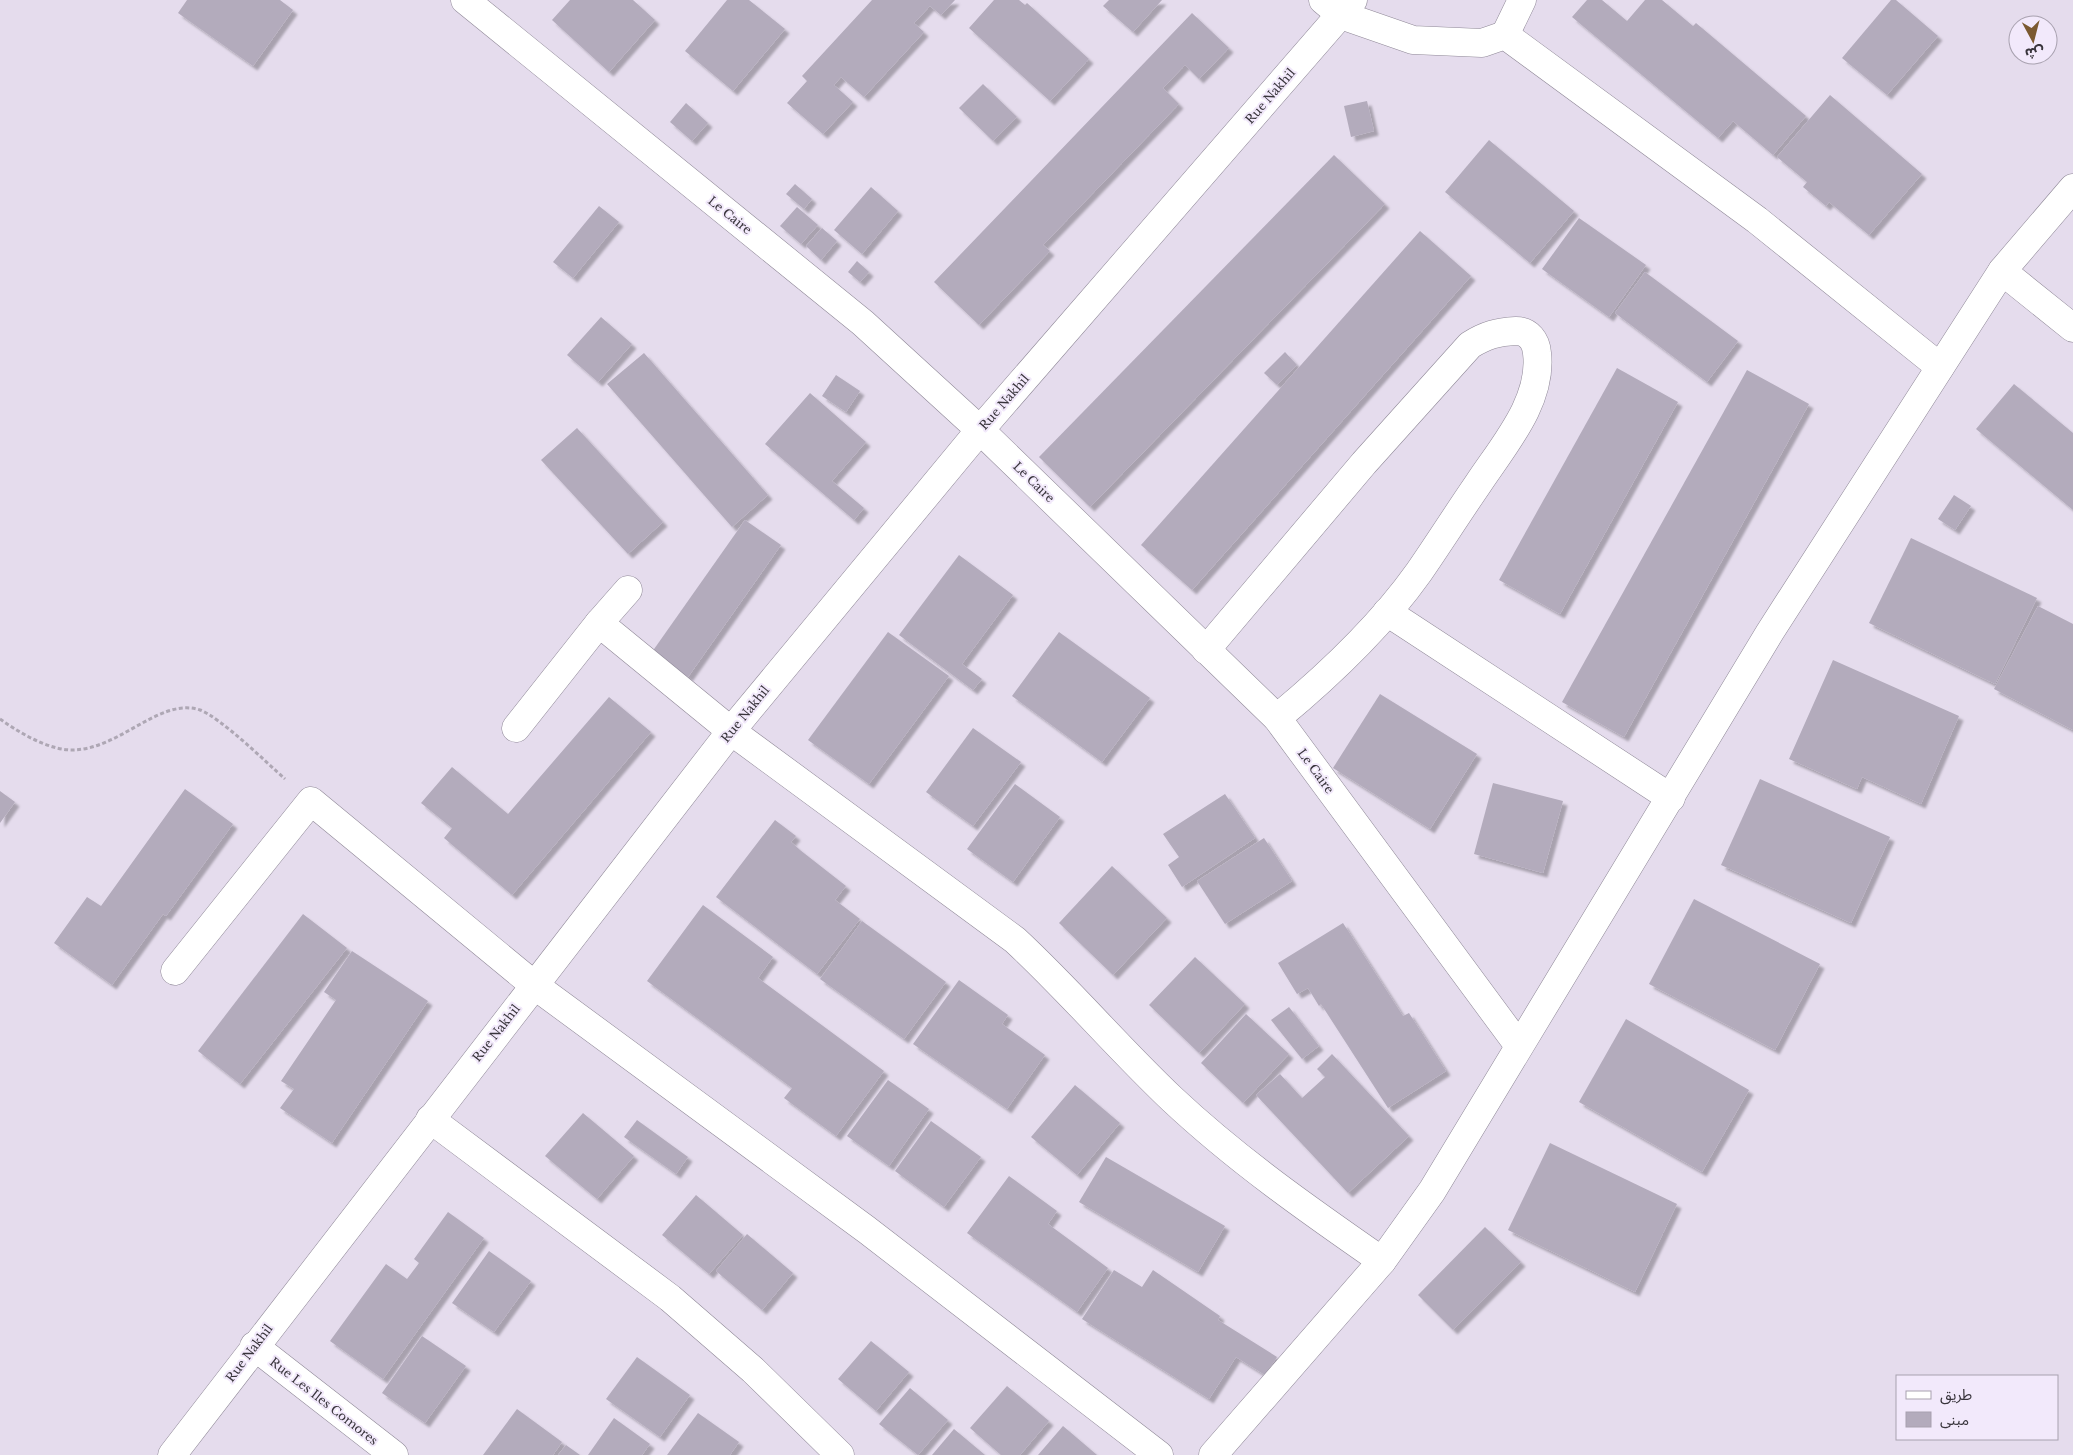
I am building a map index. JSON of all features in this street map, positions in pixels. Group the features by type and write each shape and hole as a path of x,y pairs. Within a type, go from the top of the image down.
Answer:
{"street":[{"name":"Le Caire","path":"465,0 863,323 980,430 1277,718 1519,1046"},
{"path":"1339,5 1413,40 1482,42 1505,35 1522,0"},
{"name":"Rue Nakhil","path":"172,1455 254,1346 731,731 980,430 1339,5"},
{"path":"1505,35 1757,220 1940,367"},
{"path":"1213,1455 1382,1261 1432,1191 1770,632 2002,271 2073,188"},
{"path":"2002,271 2073,328"},
{"path":"1206,650 1364,463 1470,345 1486,335 1496,332 1520,331 1530,336 1537,350 1537,380 1518,424 1418,573 1387,612 1319,684 1277,718"},
{"path":"516,728 628,590"},
{"path":"1387,612 1671,798"},
{"path":"600,623 731,731 1015,940 1057,978 1172,1100 1286,1194 1382,1261"},
{"path":"175,971 311,801 534,985 867,1230 1159,1455"},
{"path":"430,1119 670,1298 752,1370 840,1455"},
{"name":"Rue Les Iles Comores","path":"254,1346 394,1455"}],"path":[{"path":"0,719 38,740 58,748 72,750 103,745 166,712 185,707 195,709 211,715 311,801"}],"building":[{"path":"187,0 280,0 293,10 253,66 178,13"},
{"path":"570,0 633,0 655,20 609,72 552,20"},
{"path":"727,0 749,0 785,29 733,91 685,51"},
{"path":"872,0 955,0 941,15 930,6 914,23 924,32 864,97 841,77 834,85 853,102 823,134 787,103 807,81 802,76"},
{"path":"994,0 1019,0 1025,5 1027,3 1089,59 1050,101 969,28"},
{"path":"1109,0 1162,0 1133,32 1103,6"},
{"path":"1587,0 1602,0 1627,21 1645,0 1662,0 1693,26 1696,23 1806,116 1773,155 1733,121 1718,138 1572,17"},
{"path":"1891,0 1896,0 1938,36 1887,95 1842,58"},
{"path":"1192,13 1229,48 1199,79 1185,65 1163,88 1179,104 1043,245 1050,251 979,325 934,282"},
{"path":"983,84 1017,117 993,141 959,108"},
{"path":"1830,95 1922,174 1869,235 1829,202 1826,206 1803,187 1807,182 1777,157"},
{"path":"1367,101 1374,131 1351,137 1344,106"},
{"path":"686,103 708,123 692,141 670,122"},
{"path":"1489,140 1574,211 1530,263 1445,192"},
{"path":"1334,155 1385,204 1090,507 1039,457"},
{"path":"795,184 812,199 804,209 786,194"},
{"path":"871,187 898,211 862,254 834,230"},
{"path":"599,206 619,222 573,278 553,262"},
{"path":"797,207 818,225 801,244 780,226"},
{"path":"1579,218 1646,265 1609,317 1542,269"},
{"path":"822,228 837,241 821,260 806,246"},
{"path":"1420,231 1471,276 1192,590 1141,545"},
{"path":"857,261 869,272 860,282 848,272"},
{"path":"1645,272 1738,341 1707,382 1615,313"},
{"path":"601,317 632,344 598,382 567,355"},
{"path":"1285,352 1297,365 1277,385 1264,373"},
{"path":"644,353 768,495 732,527 607,384"},
{"path":"1617,368 1678,402 1560,614 1499,580"},
{"path":"1747,370 1809,404 1624,737 1562,702"},
{"path":"836,375 860,391 846,412 822,396"},
{"path":"2014,384 2073,433 2073,510 1976,429"},
{"path":"810,393 866,442 832,481 864,508 854,520 765,444"},
{"path":"577,428 663,522 628,554 541,460"},
{"path":"1954,495 1971,506 1955,530 1938,519"},
{"path":"745,520 781,545 688,677 652,652"},
{"path":"1911,538 2037,598 1995,684 1869,623"},
{"path":"959,555 1013,595 962,664 982,679 973,690 899,635"},
{"path":"2038,606 2073,624 2073,730 1994,689"},
{"path":"888,632 949,676 869,784 808,740"},
{"path":"1059,632 1150,698 1102,762 1012,696"},
{"path":"1833,660 1959,716 1921,804 1862,777 1857,789 1789,759"},
{"path":"1380,694 1477,754 1430,829 1333,768"},
{"path":"609,697 651,732 512,895 444,838 452,828 421,803 452,767 508,814"},
{"path":"973,728 1021,762 973,826 926,792"},
{"path":"1760,779 1890,837 1851,923 1721,865"},
{"path":"1493,783 1563,801 1543,873 1474,854"},
{"path":"1015,784 1060,817 1013,882 967,849"},
{"path":"185,789 233,824 166,916 163,914 112,985 54,943 87,897 101,906"},
{"path":"0,791 15,802 0,823"},
{"path":"1225,794 1255,838 1182,887 1168,865 1179,857 1163,834"},
{"path":"775,820 796,836 791,842 846,886 835,900 860,919 817,974 716,897"},
{"path":"1264,838 1292,881 1225,924 1197,881"},
{"path":"1112,866 1167,918 1113,975 1059,923"},
{"path":"1694,899 1820,964 1775,1050 1649,984"},
{"path":"703,905 773,957 758,978 884,1071 836,1136 784,1098 792,1088 647,981"},
{"path":"303,914 347,948 240,1084 198,1051"},
{"path":"862,921 946,982 904,1039 820,979"},
{"path":"1343,923 1403,1016 1409,1013 1446,1071 1388,1108 1321,1004 1319,1006 1308,988 1297,994 1278,963"},
{"path":"352,951 428,1001 332,1143 280,1108 294,1089 281,1081 336,1000 324,992"},
{"path":"1195,957 1245,1004 1199,1053 1149,1005"},
{"path":"959,980 1008,1015 1002,1024 1045,1055 1007,1109 913,1044"},
{"path":"1289,1007 1319,1046 1302,1059 1271,1020"},
{"path":"1246,1014 1289,1054 1243,1103 1201,1063"},
{"path":"1626,1019 1749,1090 1702,1172 1579,1102"},
{"path":"1332,1054 1409,1136 1348,1193 1256,1095 1280,1074 1302,1098 1325,1077 1317,1069"},
{"path":"888,1080 929,1109 889,1166 847,1136"},
{"path":"1075,1085 1120,1123 1077,1175 1031,1137"},
{"path":"583,1113 634,1156 597,1199 545,1156"},
{"path":"637,1120 688,1157 676,1174 624,1137"},
{"path":"931,1121 981,1157 944,1207 895,1171"},
{"path":"1550,1143 1677,1204 1635,1292 1508,1230"},
{"path":"1106,1157 1225,1226 1198,1272 1079,1202"},
{"path":"1009,1176 1057,1211 1048,1224 1108,1268 1077,1312 967,1233"},
{"path":"696,1195 743,1235 709,1274 662,1235"},
{"path":"448,1212 484,1238 383,1379 330,1341 386,1264 407,1279 419,1263 414,1259"},
{"path":"1485,1227 1521,1262 1453,1330 1418,1295"},
{"path":"747,1234 793,1273 762,1310 716,1271"},
{"path":"489,1251 531,1281 494,1332 452,1303"},
{"path":"1114,1270 1142,1287 1153,1270 1220,1316 1218,1320 1277,1357 1265,1375 1236,1357 1209,1399 1082,1319"},
{"path":"422,1336 466,1366 425,1423 382,1393"},
{"path":"871,1341 909,1372 876,1411 838,1379"},
{"path":"637,1357 690,1395 660,1437 606,1399"},
{"path":"1007,1386 1049,1421 1020,1455 1001,1455 970,1428"},
{"path":"910,1388 948,1420 918,1455 879,1424"},
{"path":"517,1409 562,1442 553,1455 483,1455"},
{"path":"698,1413 739,1442 730,1455 667,1455"},
{"path":"614,1418 650,1444 642,1455 588,1455"},
{"path":"1063,1426 1097,1455 1038,1455"},
{"path":"954,1429 985,1455 932,1455"},
{"path":"566,1445 580,1455 558,1455"}]}
